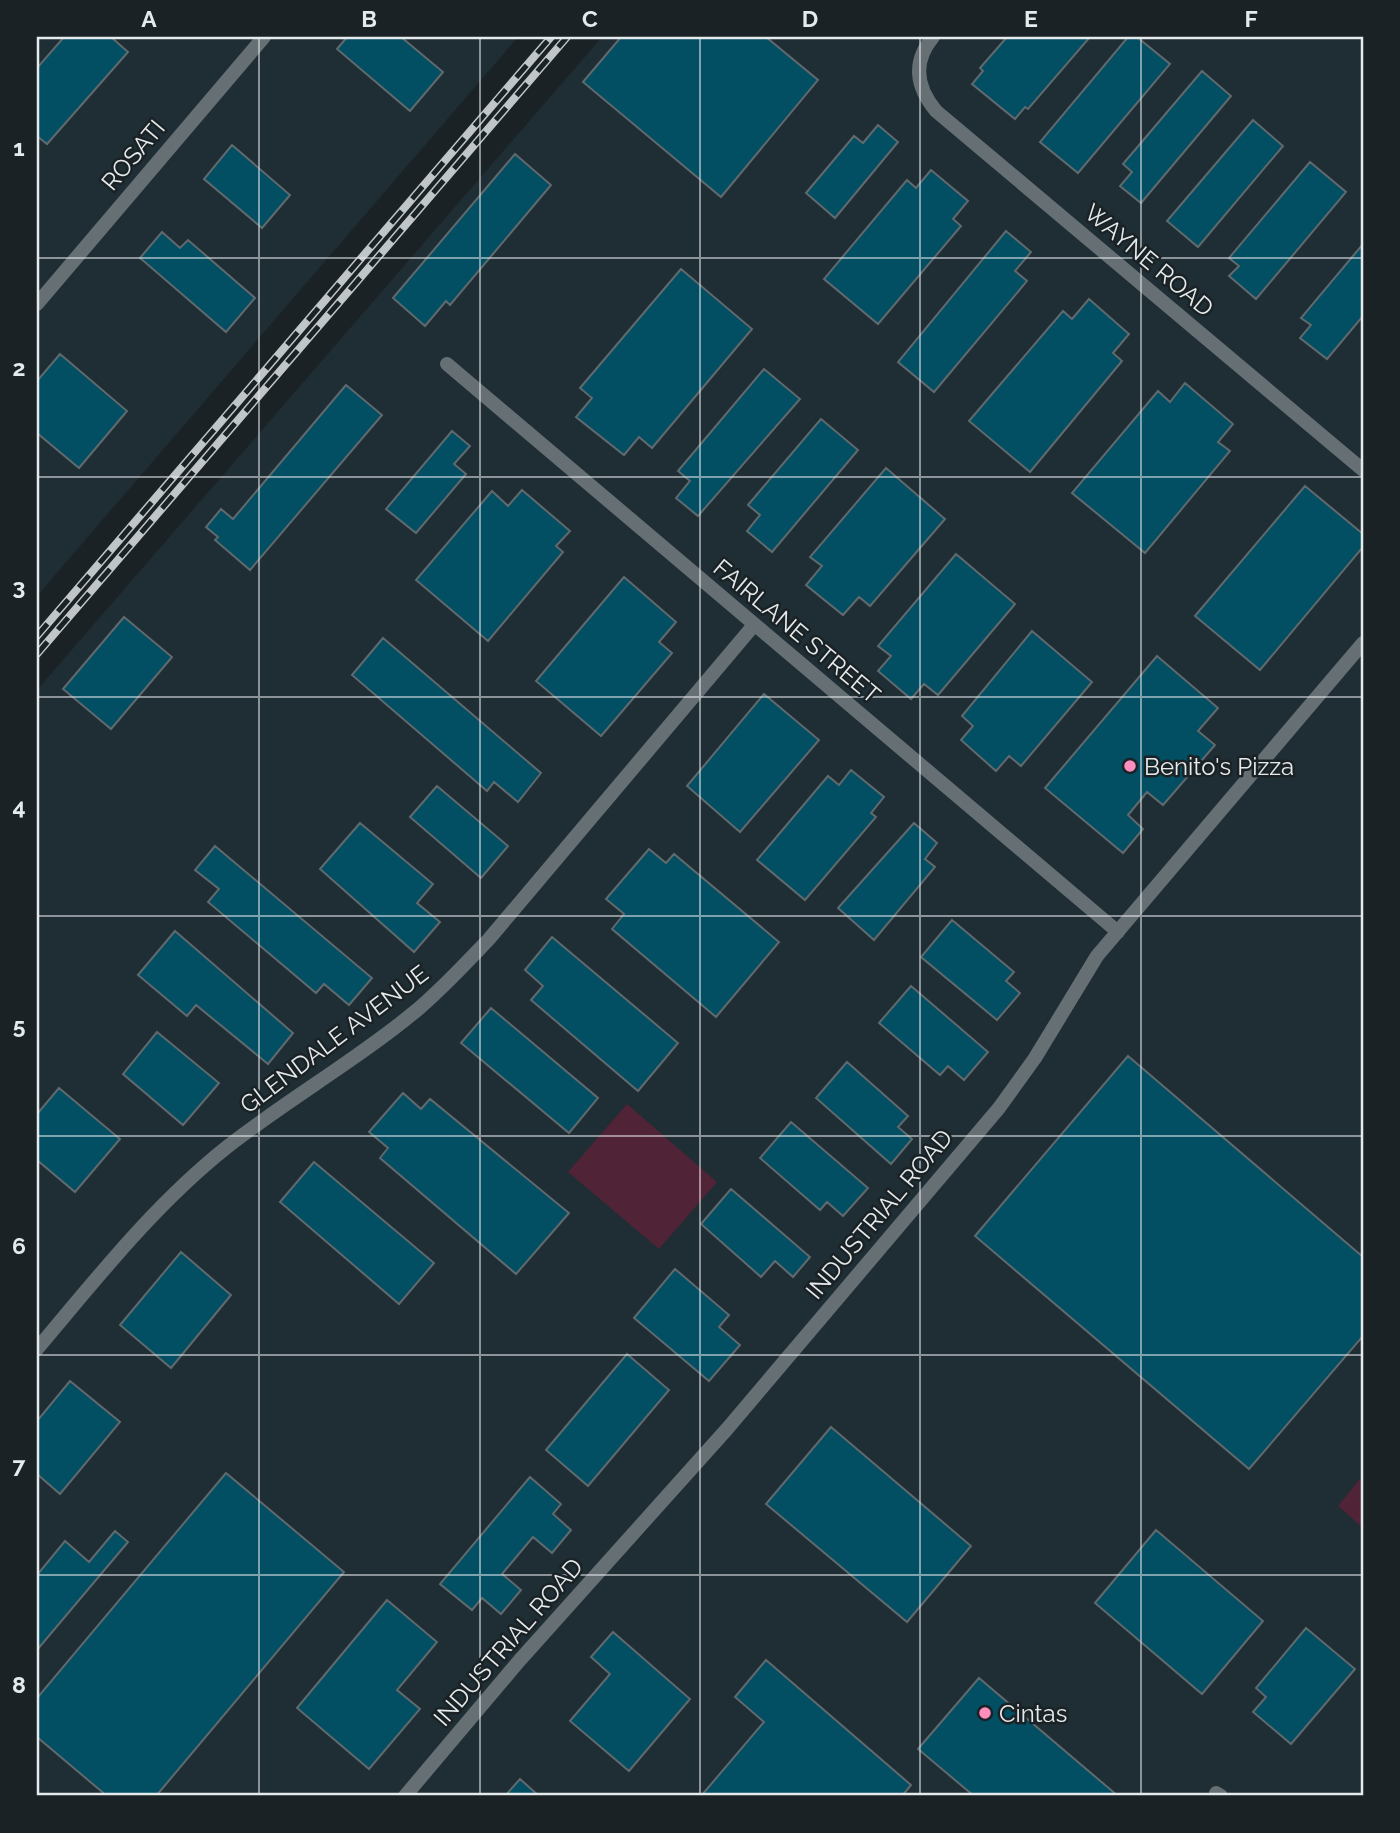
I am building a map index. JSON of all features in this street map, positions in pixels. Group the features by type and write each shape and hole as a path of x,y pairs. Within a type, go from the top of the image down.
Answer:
{"street":[{"name":"ROSATI","path":"37,304 264,37"},
{"name":"WAYNE ROAD","path":"933,37 923,52 918,76 925,98 936,111 1363,470"},
{"name":"FAIRLANE STREET","path":"447,364 1118,932"},
{"name":"GLENDALE AVENUE","path":"37,1349 131,1239 189,1179 256,1125 387,1033 451,980 489,939 754,625"},
{"name":"INDUSTRIAL ROAD","path":"405,1796 519,1661 727,1429 999,1108 1035,1058 1085,972 1363,642"}],"shaded area":[{"path":"37,37 518,37 37,596"},
{"path":"602,37 1363,37 1363,1796 37,1796 37,690"},
{"path":"627,1104 717,1182 659,1249 568,1172"},
{"path":"1363,1475 1363,1528 1338,1506"}],"building":[{"path":"64,37 111,37 128,52 47,144 37,136 37,68"},
{"path":"347,37 401,37 443,72 410,111 337,49"},
{"path":"621,37 766,37 818,80 721,197 583,82"},
{"path":"1007,37 1090,37 1028,109 1025,107 1015,119 972,84 983,71 980,68"},
{"path":"1128,37 1137,37 1170,64 1078,173 1040,142"},
{"path":"1202,71 1231,96 1141,203 1120,186 1132,172 1123,164"},
{"path":"1253,120 1283,146 1198,247 1167,221"},
{"path":"878,125 898,142 835,218 806,193 854,136 863,143"},
{"path":"232,145 290,195 262,228 204,179"},
{"path":"515,154 551,185 450,305 446,301 425,326 393,298"},
{"path":"1310,162 1346,192 1256,299 1229,276 1239,266 1229,258"},
{"path":"931,170 968,201 953,219 961,226 878,324 824,279 907,180 916,188"},
{"path":"1006,231 1031,252 1015,271 1027,281 934,392 898,362"},
{"path":"162,232 180,248 188,240 255,298 226,332 140,258"},
{"path":"1363,244 1363,316 1327,359 1300,338 1311,325 1301,318"},
{"path":"681,269 752,329 652,448 639,437 624,455 576,417 592,398 580,388"},
{"path":"1089,299 1129,334 1113,353 1122,361 1030,472 969,421 1063,311 1072,319"},
{"path":"60,354 127,411 79,468 37,433 37,381"},
{"path":"764,369 800,399 698,516 676,498 690,481 678,471"},
{"path":"1185,383 1233,424 1218,442 1230,451 1145,553 1072,493 1158,391 1170,402"},
{"path":"346,385 382,415 250,570 215,540 218,537 206,527 221,509 233,519"},
{"path":"821,419 858,450 772,552 747,531 760,515 748,505"},
{"path":"452,431 470,446 454,464 466,474 416,533 386,509"},
{"path":"886,468 945,519 870,606 859,597 843,615 806,585 822,566 810,557"},
{"path":"1305,486 1363,534 1363,547 1260,670 1195,616"},
{"path":"522,490 570,531 556,546 563,552 488,641 416,580 492,491 508,506"},
{"path":"956,554 1015,604 938,695 924,684 911,699 878,671 891,656 878,646"},
{"path":"624,577 676,622 659,642 672,653 601,736 536,681"},
{"path":"124,617 172,657 111,729 63,689"},
{"path":"1032,631 1092,682 1021,766 1009,756 996,771 961,740 973,726 962,716"},
{"path":"383,638 541,773 518,802 494,782 487,791 352,675"},
{"name":"Benito's Pizza","path":"1157,656 1218,708 1198,731 1215,745 1163,805 1147,792 1128,815 1143,829 1123,853 1045,788"},
{"path":"764,694 819,740 740,832 687,786"},
{"path":"851,770 884,797 871,813 876,817 805,900 757,860 828,776 839,785"},
{"path":"437,786 508,846 481,878 410,817"},
{"path":"360,823 433,884 417,903 440,922 414,952 320,869"},
{"path":"914,823 937,843 925,859 935,867 874,940 838,908"},
{"path":"215,846 372,978 349,1005 324,984 316,993 208,902 219,889 195,870"},
{"path":"649,849 666,863 674,854 779,942 716,1017 612,929 624,914 606,899"},
{"path":"952,920 1014,972 1006,981 1020,993 997,1020 921,957"},
{"path":"175,931 293,1033 268,1064 196,1005 187,1016 138,975"},
{"path":"552,937 678,1043 638,1091 531,1000 543,986 525,970"},
{"path":"911,986 988,1052 964,1080 948,1066 940,1075 879,1023"},
{"path":"491,1008 598,1098 569,1133 461,1043"},
{"path":"157,1032 219,1083 183,1125 123,1074"},
{"path":"1128,1056 1363,1257 1363,1336 1249,1469 975,1236"},
{"path":"847,1062 908,1116 898,1127 912,1139 891,1164 816,1098"},
{"path":"59,1088 120,1139 75,1192 37,1160 37,1114"},
{"path":"403,1093 421,1109 430,1099 569,1213 516,1274 380,1158 388,1148 369,1132"},
{"path":"791,1122 868,1188 843,1216 827,1202 820,1210 760,1158"},
{"path":"314,1162 434,1263 399,1304 280,1202"},
{"path":"731,1189 810,1257 793,1277 775,1261 761,1277 701,1224"},
{"path":"181,1252 231,1295 171,1368 120,1325"},
{"path":"675,1269 729,1315 719,1327 740,1345 709,1381 634,1318"},
{"path":"627,1354 669,1390 588,1486 546,1450"},
{"path":"70,1381 120,1422 60,1494 37,1474 37,1421"},
{"path":"831,1427 971,1546 907,1622 766,1504"},
{"path":"226,1473 344,1572 156,1796 107,1796 37,1737 37,1698"},
{"path":"530,1477 561,1504 553,1514 571,1530 552,1553 533,1537 502,1574 521,1590 501,1614 482,1598 472,1610 440,1584"},
{"path":"1156,1530 1263,1621 1202,1694 1095,1603"},
{"path":"115,1531 128,1542 37,1650 37,1575 65,1541 89,1562"},
{"path":"387,1600 437,1642 397,1690 420,1709 369,1769 297,1708"},
{"path":"1306,1628 1355,1669 1291,1744 1253,1712 1266,1697 1256,1688"},
{"path":"613,1632 690,1699 629,1771 570,1721 610,1674 591,1657"},
{"path":"766,1660 911,1785 902,1796 701,1796 764,1722 735,1697"},
{"name":"Cintas","path":"979,1678 1118,1796 974,1796 918,1749"},
{"path":"520,1779 539,1796 505,1796"}],"railway":[{"path":"37,636 551,37"},
{"path":"37,654 567,37"}],"place":[{"name":"Benito's Pizza","path":"1130,766"},
{"name":"Cintas","path":"985,1713"}]}
